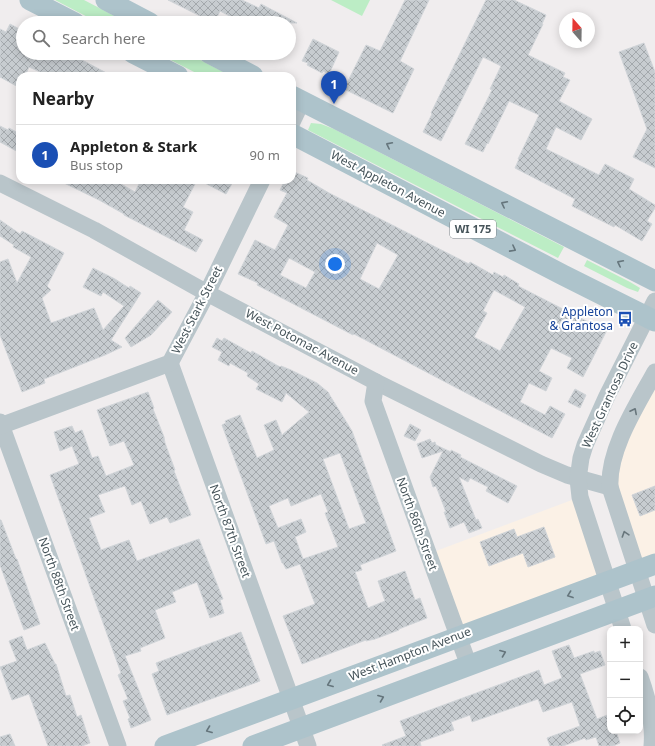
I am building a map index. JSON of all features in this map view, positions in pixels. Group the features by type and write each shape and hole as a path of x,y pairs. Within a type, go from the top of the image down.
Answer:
{"main road":[{"path":"30,0 61,16"},
{"path":"106,0 137,16"},
{"path":"147,60 170,72"},
{"path":"222,60 245,72"},
{"path":"297,99 655,281"},
{"name":"West Appleton Avenue","path":"296,136 563,275 652,313"},
{"name":"West Hampton Avenue","path":"165,746 458,636 646,568"},
{"path":"253,746 306,737 469,666 619,619 651,598"}],"street":[{"name":"West Potomac Avenue","path":"0,183 94,230 207,293 376,382 541,464 578,479 610,488"},
{"name":"West Stark Street","path":"0,425 170,363 207,293 260,184"},
{"name":"West Grantosa Drive","path":"619,619 580,497 578,479 581,458 607,396 652,313"},
{"name":"North 87th Street","path":"170,363 261,617 306,737"},
{"path":"655,372 634,410 613,457 610,488 646,568 655,625"},
{"name":"North 86th Street","path":"376,382 373,401 469,666"},
{"name":"North 88th Street","path":"0,425 118,746"},
{"path":"643,686 652,725 652,746"}],"shaded area":[{"path":"655,372 655,564 637,571 610,487"},
{"path":"580,497 607,581 458,636 428,554"}],"green space":[{"path":"55,0 84,0 115,16 86,16"},
{"path":"331,0 370,0 362,16"},
{"path":"171,60 200,60 223,72 194,72"},
{"path":"311,123 321,124 334,129 564,247 558,258 308,130"},
{"path":"587,260 640,288 638,292 584,266"}],"building":[{"path":"168,0 242,0 259,8 261,4 284,16 230,16 220,11 218,16 200,16"},
{"path":"405,0 429,0 400,61 414,69 393,113 344,89 366,45 380,51"},
{"path":"486,0 514,0 546,15 528,55 565,73 563,77 570,80 559,101 592,119 581,140 556,127 546,149 599,175 605,164 634,179 629,189 655,205 655,208 647,221 652,224 642,241 615,225 614,227 572,206 575,199 515,168 539,115 509,101 483,152 465,144 492,90 490,89 501,66 483,57 441,141 423,132"},
{"path":"10,24 16,27 16,60 82,60 105,72 40,72 29,67 27,72 16,72 16,86 0,77 0,29 6,32"},
{"path":"313,39 339,52 329,74 323,71 322,73 307,65 308,63 302,61"},
{"path":"644,43 655,72 655,168 633,157 647,129 619,52"},
{"path":"0,126 16,132 16,151 0,142"},
{"path":"296,173 308,178 307,180 329,193 469,264 470,262 493,275 494,272 503,277 504,275 519,284 518,286 592,324 593,322 607,330 583,377 567,368 572,358 551,348 539,371 552,378 546,391 529,383 520,402 545,415 550,406 565,414 552,438 257,285 258,283 238,274 255,240 275,250 288,225 274,217 287,193 280,190 283,184 296,184","holes":["377,243 398,255 379,289 360,279","289,258 315,272 306,288 280,275","494,290 525,307 500,351 474,337 487,313 483,311"]},
{"path":"66,184 121,184 135,192 139,184 195,184 183,207 193,212 184,230 203,240 196,252 124,215 99,200"},
{"path":"207,184 232,184 226,194"},
{"path":"0,220 20,234 22,231 64,253 47,286 51,290 42,298 51,323 94,308 103,330 124,306 103,292 101,296 83,287 93,268 141,293 111,340 122,347 44,379 45,383 22,392 0,335 0,262 8,259 17,283 31,257 13,247 14,245 0,236"},
{"path":"158,300 172,312 151,335 131,347 125,338"},
{"path":"217,338 222,341 224,338 251,353 252,351 280,367 281,366 291,370 317,383 329,393 352,431 396,551 360,565 362,570 355,572 368,608 385,601 378,581 405,571 415,600 420,598 427,618 375,639 366,640 302,664 283,616 315,604 300,564 286,569 282,563 274,541 266,544 222,425 226,423 225,421 240,415 257,458 274,450 264,425 276,420 282,435 309,412 286,393 282,402 256,389 259,384 247,376 248,373 230,363 229,366 218,360 222,352 212,347","holes":["340,453 366,523 349,529 323,459","321,494 328,512 325,513 338,547 303,559 295,537 306,532 301,519 278,528 269,506 288,498 291,506"]},
{"path":"575,389 586,395 580,408 568,402"},
{"path":"148,392 175,470 174,471 191,515 170,523 167,517 150,524 141,501 132,505 125,486 98,495 105,512 89,518 101,550 129,540 137,561 199,539 223,599 220,600 224,613 210,618 197,582 172,592 176,602 155,610 165,638 140,648 141,651 125,656 151,720 131,728 128,719 130,718 123,701 128,699 118,675 121,673 50,475 79,464 72,446 60,451 54,432 72,426 75,433 82,430 92,458 98,456 106,476 134,465 124,441 110,446 97,410"},
{"path":"410,424 421,430 415,441 404,436"},
{"path":"430,439 432,443 435,442 436,445 461,455 460,457 517,486 508,503 486,491 488,487 470,478 468,482 459,477 476,520 478,519 482,528 469,533 464,522 450,528 444,512 446,512 436,486 433,487 430,477 443,451 422,458 417,444"},
{"path":"655,486 655,510 640,516 632,495"},
{"path":"0,520 17,559 40,624 24,630 0,565"},
{"path":"544,527 555,557 528,567 523,553 489,566 480,542 514,529 517,537"},
{"path":"241,632 260,681 167,715 152,674 159,671 156,663"},
{"path":"22,636 27,650 45,643 56,664 66,696 70,695 77,717 81,715 90,743 82,746 48,746 29,694 12,700 0,667 17,661 9,641"},
{"path":"569,645 574,658 594,651 594,653 600,651 605,665 580,674 597,719 607,715 607,734 617,734 620,743 613,746 599,746 596,737 586,740 585,738 563,746 550,746 547,738 580,726 572,702 543,712 538,699 472,722 470,715 451,722 454,730 420,742 421,746 382,745 406,736 400,721 539,670 544,685 562,678 552,651"},
{"path":"10,734 15,746 0,746 0,737"}],"place":[{"name":"Appleton & Stark","path":"334,104"},
{"name":"Appleton & Grantosa","path":"625,319"}]}
